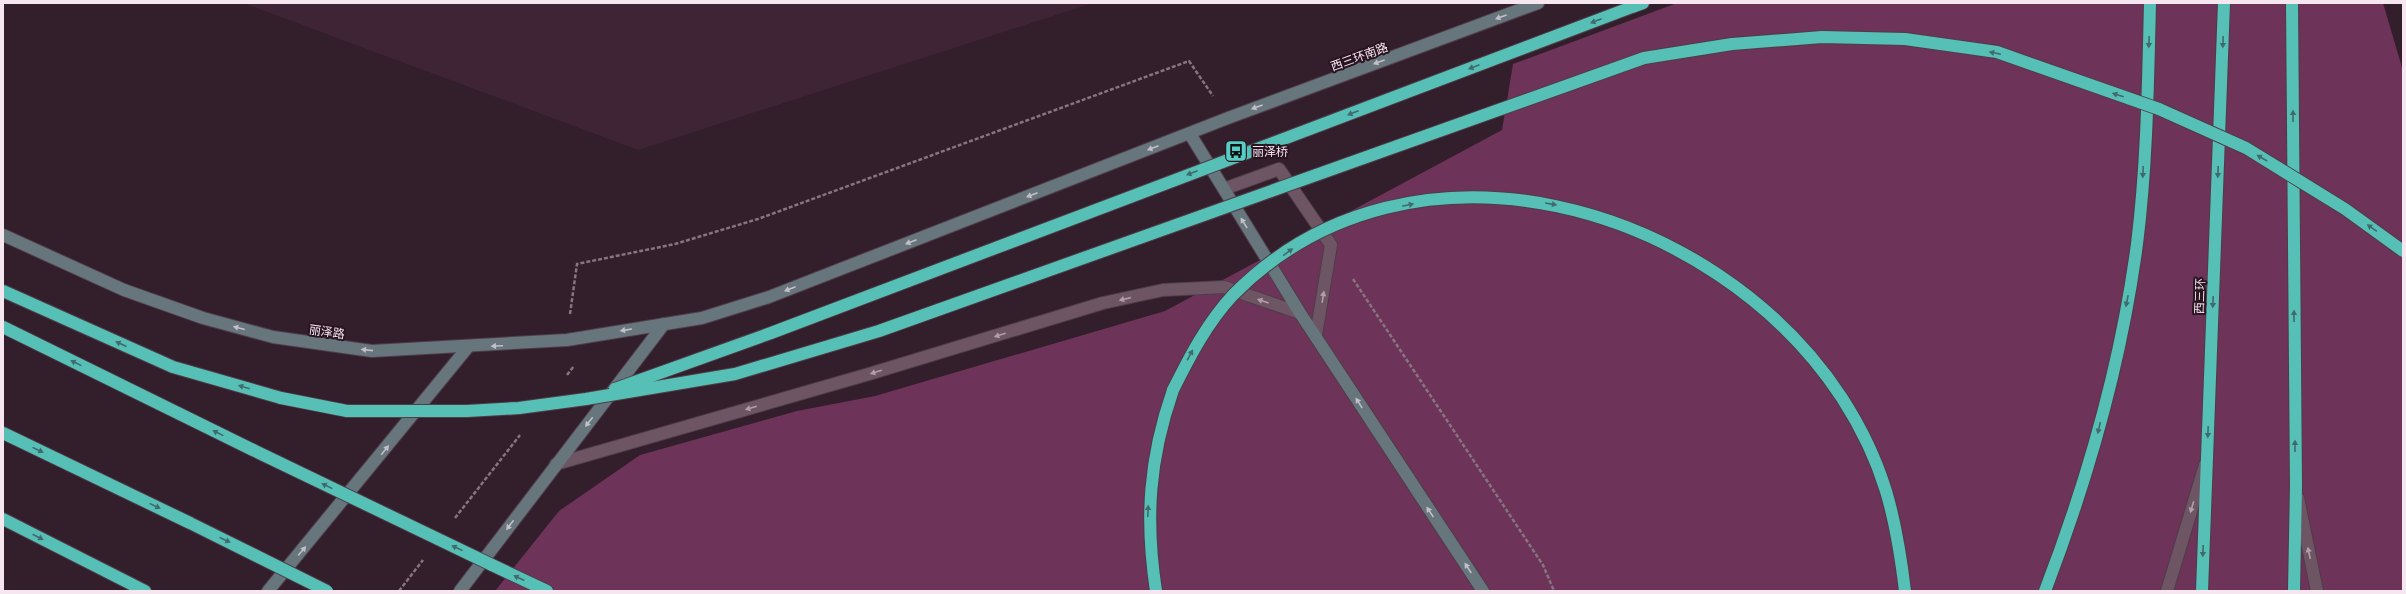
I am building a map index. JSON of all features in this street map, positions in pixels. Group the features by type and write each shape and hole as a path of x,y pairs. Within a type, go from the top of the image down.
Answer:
{"highway":[{"path":"2045,591 2093,453 2118,349 2135,261 2142,193 2150,3"},
{"name":"西三环","path":"2202,591 2224,3"},
{"path":"2292,3 2296,485 2294,591"},
{"path":"586,399 771,333 1638,5"},
{"path":"3,291 173,367 281,398 347,411 467,411 519,408 586,399 735,374 879,331 1644,58 1732,44 1822,37 1905,39 1997,52 2159,109 2246,148 2338,205 2403,251"},
{"path":"1156,591 1149,551 1150,478 1162,418 1173,390 1201,336 1237,292 1298,245 1328,228 1360,216 1389,208 1454,198 1490,197 1559,205 1597,216 1655,238 1720,276 1752,299 1804,349 1831,382 1852,416 1885,484 1897,527 1904,591"},
{"path":"3,327 253,450 547,591"},
{"path":"3,433 327,591"},
{"path":"3,519 140,588"}],"street":[{"name":"西三环南路","path":"664,324 702,318 769,297 1228,118 1538,3"},
{"path":"1190,134 1300,313 1316,335 1389,450 1483,591"},
{"name":"丽泽路","path":"3,235 124,290 203,318 273,338 372,351 468,347 567,340 664,324"},
{"path":"460,591 664,324"},
{"path":"268,591 468,347"}],"lane":[{"path":"1224,189 1279,169 1331,245 1316,335"},
{"path":"556,464 877,372 1103,304 1163,290 1224,287 1300,313"},
{"path":"2167,591 2208,456"},
{"path":"2296,485 2317,591"}],"path":[{"path":"562,382 576,363 567,340 577,264 674,244 758,219 1189,60 1228,118"},
{"path":"1331,245 1543,565 1554,591"},
{"path":"451,523 523,431"},
{"path":"399,591 427,554"}],"shaded area":[{"path":"243,3 1093,3 638,150"},
{"path":"1677,3 2383,3 2403,71 2403,591 495,591 559,511 640,455 797,411 875,396 1165,311 1502,130 1513,64"}],"place":[{"name":"丽泽桥","path":"1236,151"}]}
